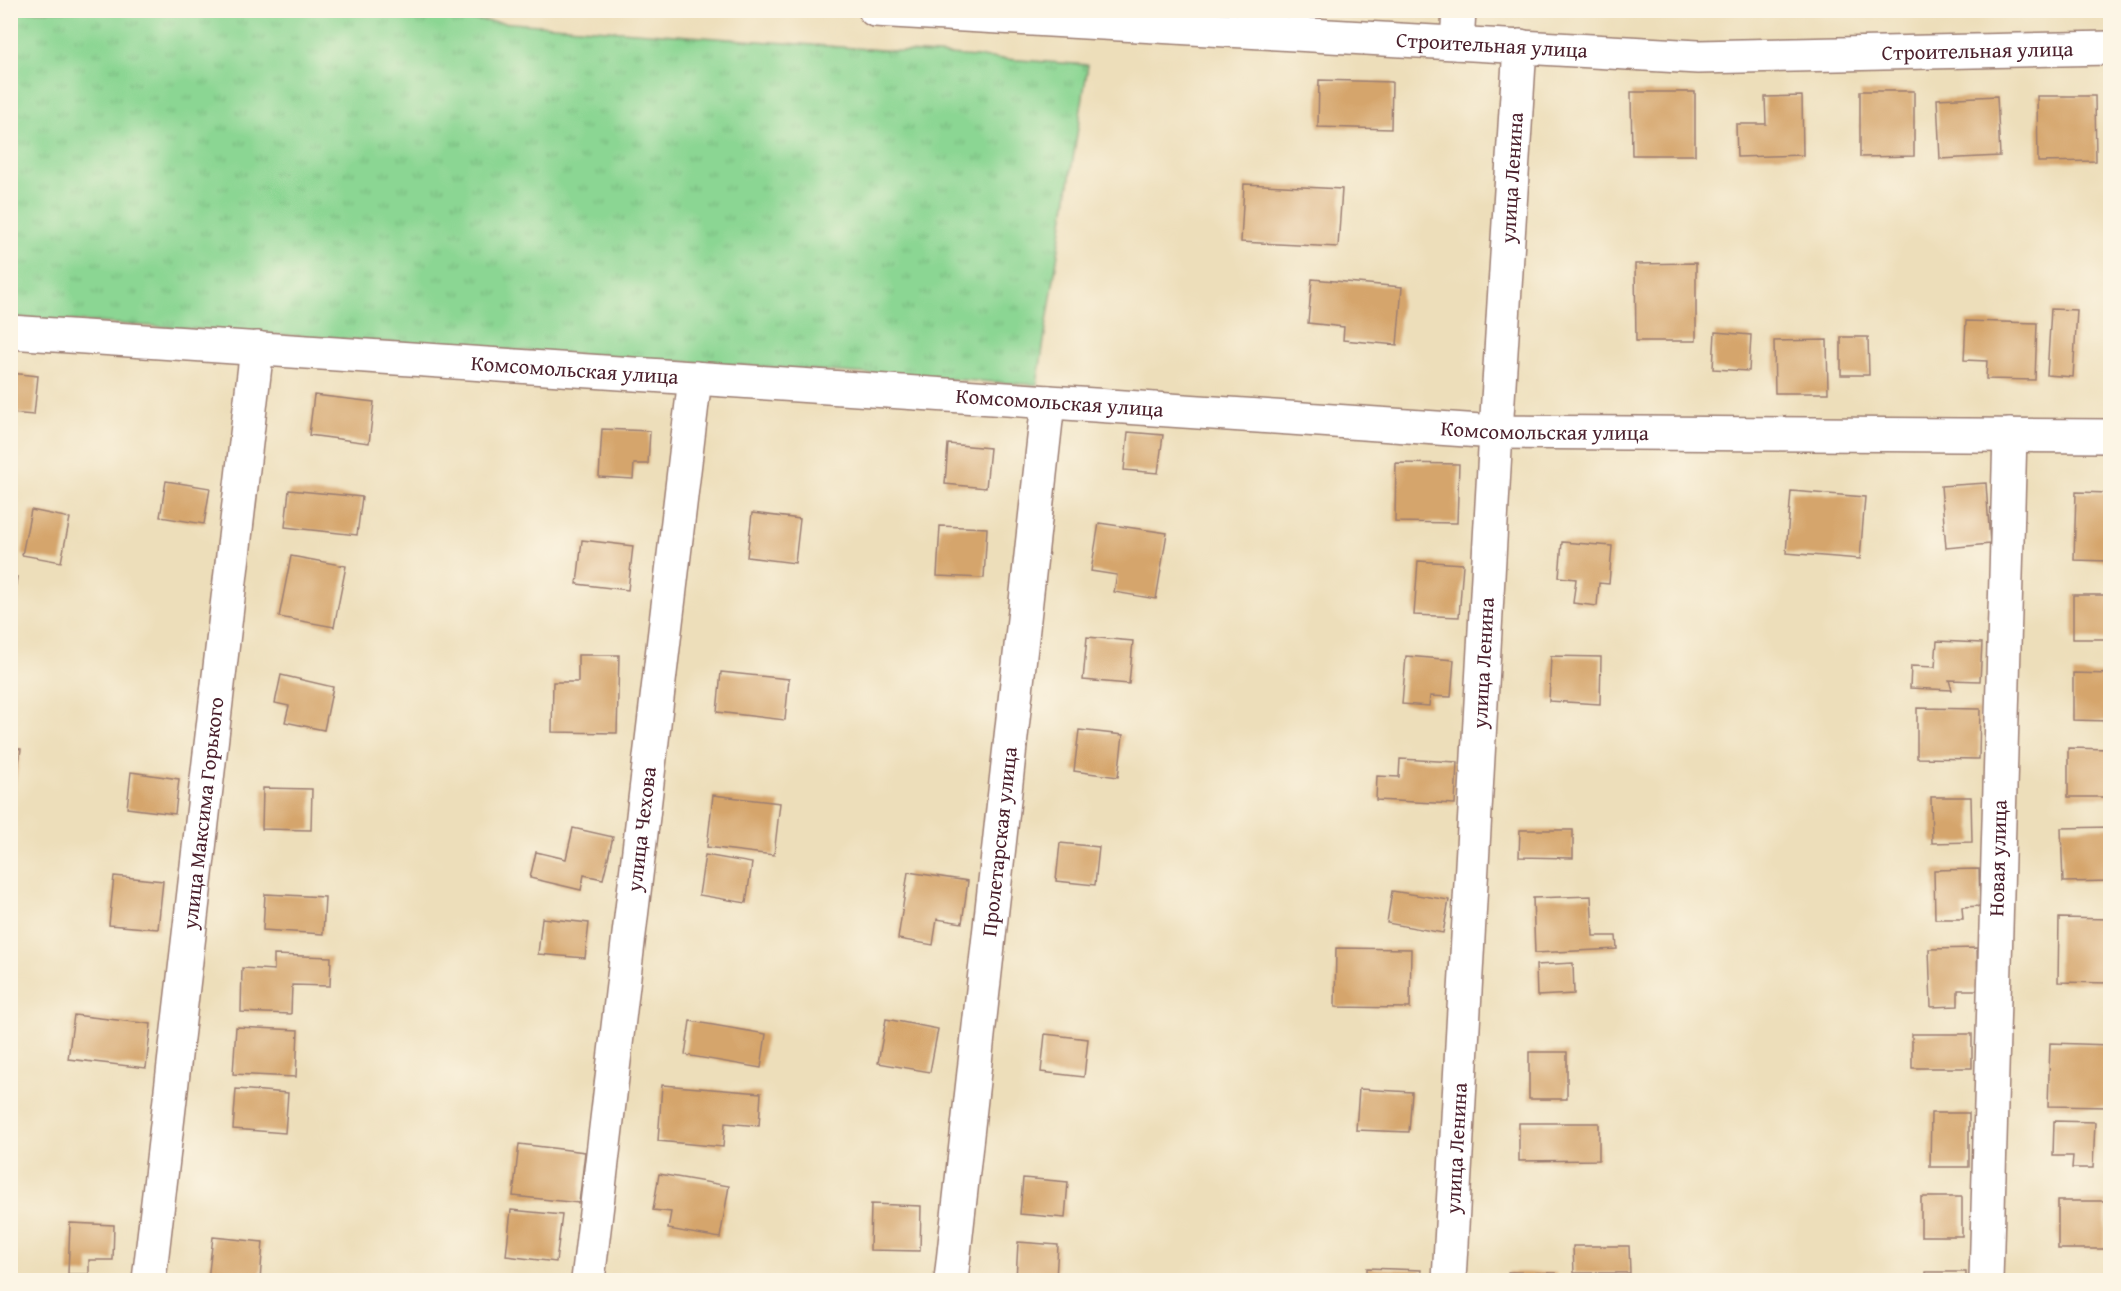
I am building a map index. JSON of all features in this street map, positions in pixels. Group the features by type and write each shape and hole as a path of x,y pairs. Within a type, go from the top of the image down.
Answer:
{"street":[{"name":"Строительная улица","path":"875,10 1698,57 2110,48"},
{"path":"1457,43 1459,10"},
{"name":"улица Ленина","path":"1449,1281 1496,432 1520,46"},
{"name":"Комсомольская улица","path":"10,332 1496,432 2110,436"},
{"name":"улица Максима Горького","path":"149,1281 257,348"},
{"name":"улица Чехова","path":"588,1281 695,378"},
{"name":"Пролетарская улица","path":"951,1281 1048,402"},
{"name":"Новая улица","path":"1986,1281 2010,435"}],"green space":[{"path":"10,11 346,11 1088,65 1037,385 11,317"}],"building":[{"path":"1319,80 1392,82 1391,129 1318,127"},
{"path":"1860,91 1914,91 1914,156 1860,157"},
{"path":"1631,92 1695,92 1695,155 1632,155"},
{"path":"1802,96 1803,155 1737,157 1736,124 1766,124 1765,97"},
{"path":"1997,96 2000,156 1940,159 1937,99"},
{"path":"2037,96 2095,96 2096,161 2038,162"},
{"path":"1244,184 1342,189 1338,247 1241,242"},
{"path":"1696,263 1696,341 1636,341 1635,264"},
{"path":"1312,279 1402,287 1397,345 1343,340 1344,327 1308,323"},
{"path":"2051,309 2077,310 2073,377 2047,375"},
{"path":"1966,321 2037,323 2035,380 1986,379 1987,361 1964,360"},
{"path":"1715,332 1751,335 1749,371 1713,369"},
{"path":"1841,337 1868,337 1869,375 1841,375"},
{"path":"1827,340 1828,393 1775,393 1774,341"},
{"path":"10,373 38,376 34,415 10,413"},
{"path":"314,395 374,402 369,443 309,435"},
{"path":"602,429 650,431 648,464 634,464 633,479 599,477"},
{"path":"1128,432 1163,435 1158,473 1124,470"},
{"path":"948,444 990,448 986,488 945,484"},
{"path":"1396,463 1459,464 1457,523 1395,522"},
{"path":"166,481 210,488 204,524 160,517"},
{"path":"1986,483 1990,544 1946,548 1941,486"},
{"path":"289,490 362,497 357,535 285,527"},
{"path":"1791,491 1865,497 1860,559 1786,553"},
{"path":"2076,492 2110,493 2110,561 2074,560"},
{"path":"31,510 70,518 61,562 22,555"},
{"path":"752,513 800,519 795,563 747,557"},
{"path":"1099,523 1167,533 1156,599 1114,592 1117,575 1091,571"},
{"path":"940,526 987,528 984,578 937,576"},
{"path":"582,540 633,546 628,590 577,584"},
{"path":"1562,542 1612,546 1609,584 1599,583 1597,606 1573,603 1576,579 1559,577"},
{"path":"291,556 346,566 334,627 279,617"},
{"path":"1418,561 1463,564 1459,617 1414,615"},
{"path":"10,576 17,577 12,610 10,610"},
{"path":"2073,595 2110,595 2110,639 2073,639"},
{"path":"1087,637 1133,641 1129,684 1083,680"},
{"path":"1937,641 1982,643 1980,681 1949,680 1952,690 1910,688 1911,666 1935,667"},
{"path":"578,655 619,655 617,733 552,732 553,682 578,682"},
{"path":"1406,656 1454,660 1451,697 1430,696 1429,706 1402,704"},
{"path":"1551,656 1601,657 1600,704 1549,701"},
{"path":"721,672 789,679 785,720 717,712"},
{"path":"2073,673 2110,674 2110,721 2073,720"},
{"path":"281,675 333,687 324,730 285,722 289,706 275,703"},
{"path":"1917,708 1980,709 1979,759 1917,758"},
{"path":"1079,730 1123,735 1118,777 1074,771"},
{"path":"10,747 21,749 13,799 10,799"},
{"path":"2068,748 2110,749 2110,797 2068,797"},
{"path":"1400,759 1457,762 1455,804 1376,800 1377,776 1399,777"},
{"path":"131,772 179,779 175,814 127,808"},
{"path":"263,788 312,789 311,830 262,829"},
{"path":"713,795 780,803 774,855 707,847"},
{"path":"1931,797 1971,797 1972,842 1932,843"},
{"path":"2110,827 2110,881 2063,882 2061,828"},
{"path":"573,828 613,837 603,879 584,875 581,890 530,878 536,852 566,859"},
{"path":"1520,830 1573,830 1573,858 1519,857"},
{"path":"1060,843 1099,847 1095,885 1056,881"},
{"path":"705,855 752,863 746,903 699,895"},
{"path":"1979,869 1980,906 1962,907 1963,919 1935,919 1934,870"},
{"path":"908,872 968,881 962,923 937,919 933,945 898,939"},
{"path":"114,876 163,881 158,929 109,925"},
{"path":"1392,891 1449,900 1443,933 1387,923"},
{"path":"265,894 325,897 323,934 263,930"},
{"path":"1591,896 1593,936 1616,936 1617,949 1535,953 1533,898"},
{"path":"542,918 589,923 585,958 538,954"},
{"path":"2059,918 2110,919 2110,983 2058,982"},
{"path":"1336,948 1411,949 1410,1008 1335,1007"},
{"path":"1977,948 1978,990 1958,990 1958,1006 1931,1007 1929,949"},
{"path":"274,955 331,957 330,986 292,985 291,1014 241,1012 242,968 274,970"},
{"path":"1573,963 1574,994 1537,996 1536,965"},
{"path":"74,1015 151,1024 146,1068 68,1059"},
{"path":"886,1019 938,1029 930,1072 878,1063"},
{"path":"690,1021 766,1034 761,1068 685,1055"},
{"path":"236,1027 298,1030 296,1077 233,1074"},
{"path":"1045,1034 1088,1039 1084,1077 1041,1072"},
{"path":"1912,1034 1972,1034 1972,1068 1912,1068"},
{"path":"2050,1043 2110,1045 2110,1107 2048,1106"},
{"path":"1529,1052 1567,1052 1567,1099 1529,1099"},
{"path":"662,1085 761,1093 759,1126 725,1123 723,1147 658,1141"},
{"path":"236,1089 288,1093 285,1133 233,1129"},
{"path":"1359,1089 1412,1092 1409,1132 1356,1130"},
{"path":"1931,1113 1969,1113 1969,1167 1930,1167"},
{"path":"2054,1121 2095,1122 2093,1168 2072,1168 2073,1156 2053,1156"},
{"path":"1519,1123 1599,1123 1599,1160 1519,1161"},
{"path":"519,1144 585,1152 579,1203 513,1196"},
{"path":"659,1174 729,1186 720,1238 668,1229 671,1212 653,1210"},
{"path":"1023,1178 1068,1182 1065,1218 1020,1214"},
{"path":"1921,1197 1962,1197 1962,1236 1921,1236"},
{"path":"2058,1201 2106,1201 2105,1249 2058,1249"},
{"path":"871,1204 921,1206 920,1251 870,1250"},
{"path":"511,1210 562,1215 556,1262 506,1256"},
{"path":"70,1223 114,1225 113,1260 89,1260 89,1274 68,1274"},
{"path":"213,1237 263,1242 260,1280 208,1280"},
{"path":"1018,1242 1058,1245 1056,1280 1016,1280"},
{"path":"1573,1246 1629,1246 1630,1273 1574,1273"},
{"path":"1367,1268 1421,1270 1420,1280 1367,1280"},
{"path":"1508,1272 1556,1273 1556,1280 1508,1280"},
{"path":"1926,1272 1966,1272 1966,1280 1926,1280"}]}
